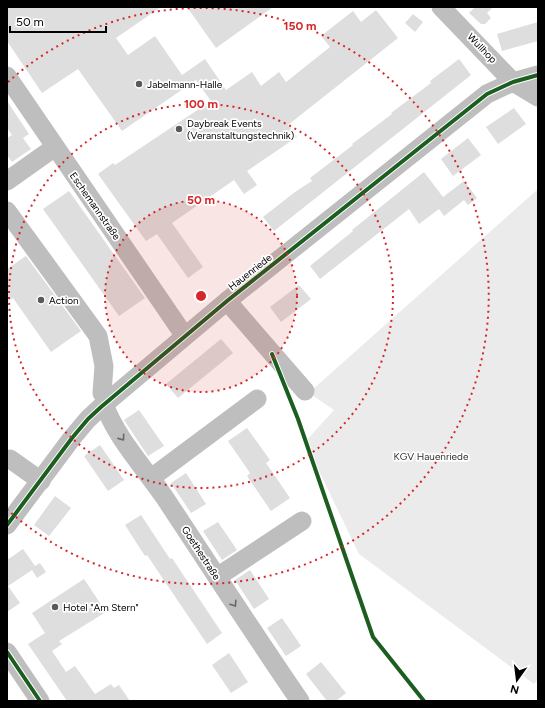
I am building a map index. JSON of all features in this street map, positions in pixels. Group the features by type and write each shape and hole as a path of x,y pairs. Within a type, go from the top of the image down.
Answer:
{"street":[{"name":"Wullhop","path":"450,10 513,82 538,97"},
{"name":"Eschemannstraße","path":"7,76 184,335"},
{"name":"Hauenriede","path":"7,524 88,419 184,335 487,94 513,82 538,76"},
{"path":"7,180 55,147"},
{"name":"Goethestraße","path":"7,211 98,336 104,366 102,393 110,420 151,478 300,701"},
{"path":"227,301 306,391"},
{"path":"151,478 257,400"},
{"path":"10,459 41,481"},
{"path":"217,577 302,521"},
{"path":"7,652 40,701"}],"green space":[{"name":"KGV Hauenriede","path":"538,189 538,679 534,684 359,554 305,442 334,410 312,395 312,390"}],"building":[{"path":"7,7 161,7 116,38 128,55 155,36 182,75 205,59 226,90 252,72 261,86 279,72 286,82 330,47 321,36 353,11 361,22 376,10 398,38 288,125 297,137 247,171 257,185 244,194 234,180 172,223 203,267 188,278 157,234 146,241 98,174 113,163 115,165 211,101 196,80 122,131 78,69 42,93 7,41"},
{"path":"187,7 273,7 216,48"},
{"path":"475,7 493,7 487,13 491,18 485,24 481,24 469,13"},
{"path":"413,14 423,22 415,32 405,23"},
{"path":"538,22 538,41 502,51 497,34"},
{"path":"459,59 471,75 274,231 263,217 295,192 312,181 310,178 431,83 430,81"},
{"path":"7,101 29,134 23,138 31,149 12,162 7,155 7,138 12,135 7,128"},
{"path":"514,108 526,124 498,144 486,127"},
{"path":"468,138 481,155 453,176 441,159"},
{"path":"424,172 443,197 464,181 477,198 468,205 464,200 444,216 439,209 419,224 409,209 320,279 310,266"},
{"path":"69,191 145,298 119,316 43,209"},
{"name":"Action","path":"26,256 81,331 51,352 13,298 7,302 7,269"},
{"path":"299,285 311,299 281,322 270,307"},
{"path":"221,339 233,353 178,398 166,384"},
{"path":"139,410 164,446 148,456 124,420"},
{"path":"247,428 270,460 266,463 290,498 271,511 247,476 250,473 228,441"},
{"path":"100,445 124,480 108,491 84,456"},
{"path":"186,473 206,504 191,513 171,483"},
{"path":"55,496 71,508 49,536 34,525"},
{"path":"141,515 170,559 172,558 222,633 207,644 125,525"},
{"path":"218,522 237,550 222,560 203,531"},
{"path":"23,549 35,566 40,563 46,572 37,578 32,570 8,586 20,603 7,612 7,560"},
{"path":"250,570 269,599 254,609 235,580"},
{"path":"84,579 106,612 59,641 62,644 52,651 66,672 75,666 95,694 111,684 114,688 119,685 130,701 67,701 28,644 45,633 32,613"},
{"path":"282,618 301,646 286,656 267,628"},
{"path":"229,653 248,682 231,693 212,665"},
{"path":"321,662 346,693 336,701 327,701 306,674"}],"cycle path":[{"path":"7,525 72,438 88,419 101,407 227,301 487,94 513,82 538,75"},
{"path":"272,354 298,419 373,637 424,701"},
{"path":"7,652 40,701"}],"place":[{"name":"Jabelmann-Halle","path":"139,84"},
{"name":"Daybreak Events (Veranstaltungstechnik)","path":"179,129"},
{"name":"Action","path":"41,300"},
{"name":"Hotel \"Am Stern\"","path":"55,607"}]}
